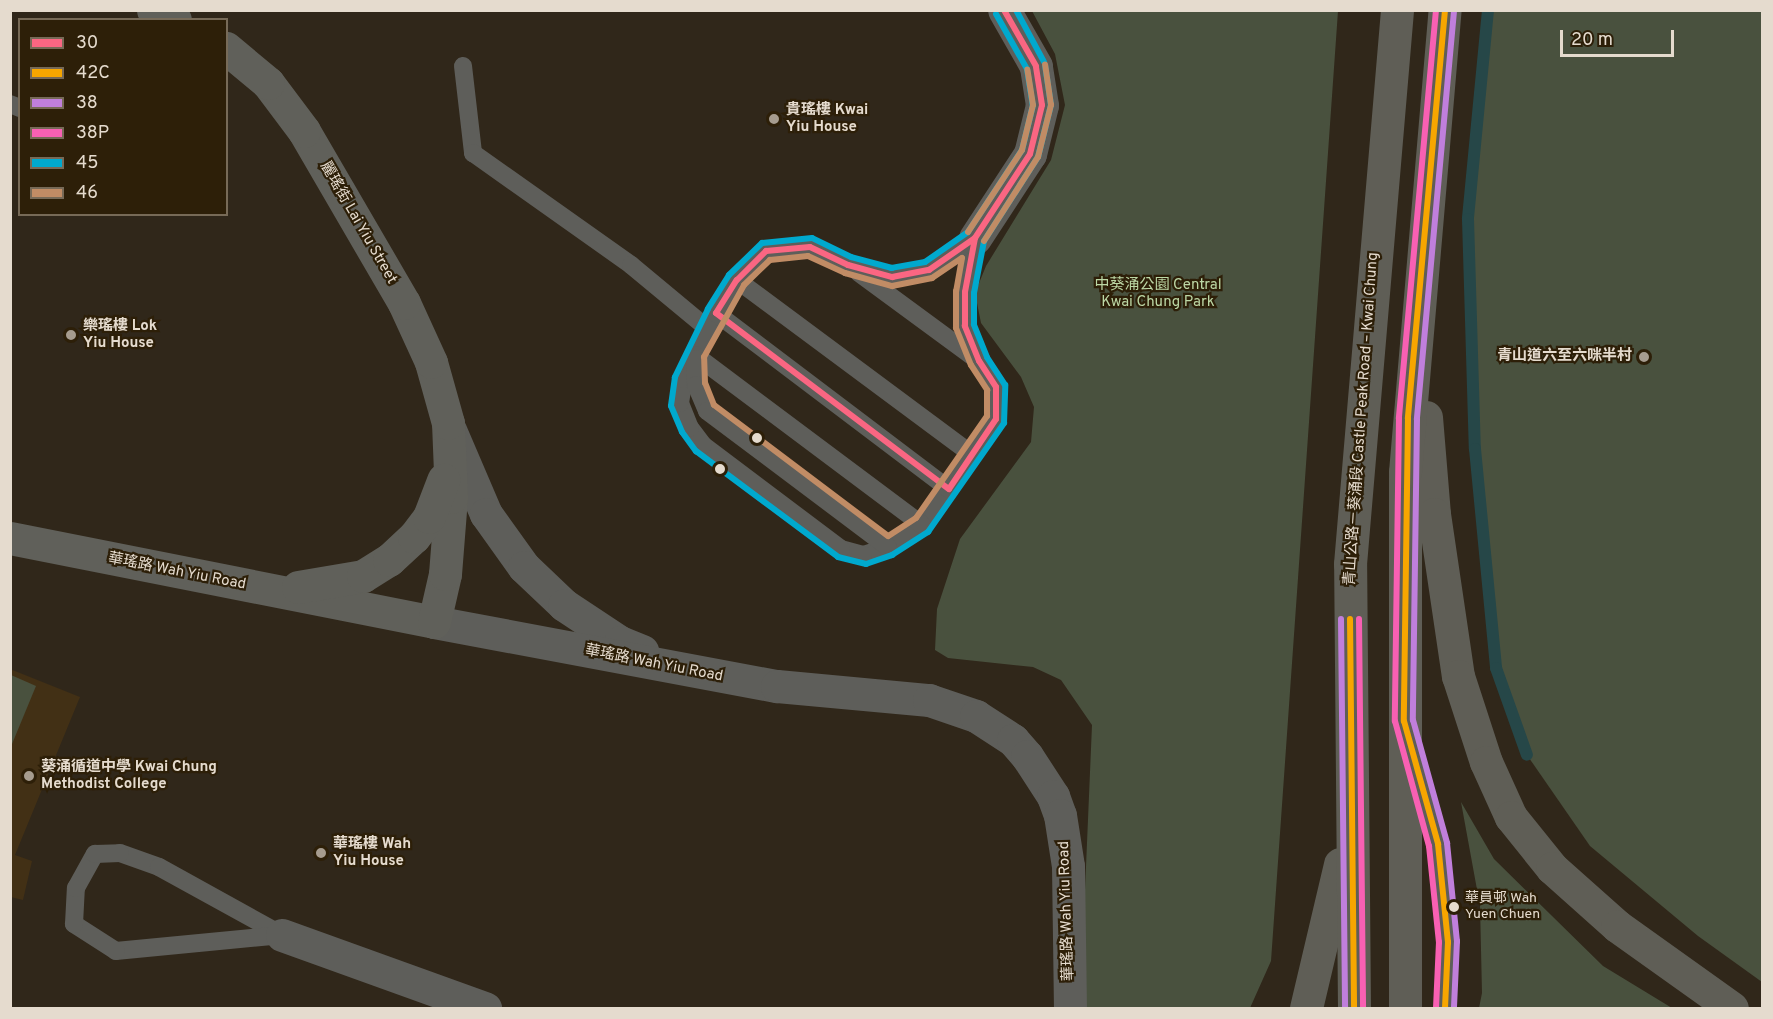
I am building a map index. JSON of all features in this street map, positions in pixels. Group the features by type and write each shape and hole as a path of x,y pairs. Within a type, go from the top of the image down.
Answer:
{"main road":[{"name":"青山公路－葵涌段 Castle Peak Road – Kwai Chung","path":"1354,1008 1350,552 1397,10"},
{"path":"1405,1008 1405,484 1421,269 1445,10"},
{"path":"1421,269 1428,443 1439,555 1458,676 1486,762 1511,817 1552,868 1617,926 1732,1008"},
{"path":"1306,1008 1351,812"}],"street":[{"path":"153,10 171,18"},
{"path":"975,238 1030,154 1042,105 1036,66 1004,10"},
{"name":"麗瑤街 Lai Yiu Street","path":"228,50 268,83 304,130 418,330 448,423 486,514 538,582 564,605 620,642 696,672"},
{"path":"267,590 342,582 363,576 399,552 429,517 439,496 445,473 448,423"},
{"name":"麗瑤街 Lai Yiu Street","path":"434,622 448,541 448,423"},
{"name":"華瑤路 Wah Yiu Road","path":"10,538 696,672 811,691 930,699 976,716 1013,740 1053,796 1066,840 1070,1008"},
{"path":"282,935 485,1008"}],"lane":[{"path":"464,66 473,153 949,489"},
{"path":"975,238 965,292 965,326 979,361 996,387 996,419 922,525 888,547 863,555 840,549 703,445 690,428 680,403 684,378 712,321 737,280 766,251 810,247 848,265 892,277 929,270 975,238"},
{"path":"848,265 979,361"},
{"path":"737,280 973,455"},
{"path":"695,355 922,525"},
{"path":"695,355 696,385 707,411 888,547"},
{"path":"1404,721 1438,844 1448,942 1445,1008"},
{"path":"120,853 159,867 282,935 116,951 74,924 76,888 95,854 120,853"}],"shaded area":[{"name":"葵涌循道中學 Kwai Chung Methodist College","path":"10,669 80,697 15,855 32,861 23,900 11,897"}],"green space":[{"name":"中葵涌公園 Central Kwai Chung Park","path":"1032,11 1338,11 1271,961 1250,1008 1080,1008 1092,725 1061,680 1033,667 948,658 935,650 937,609 960,539 1031,442 1034,407 1021,377 981,323 975,293 986,266 1051,160 1065,105 1055,54"},
{"path":"1488,11 1762,11 1762,982 1698,936 1590,846 1527,755 1496,668 1475,449 1468,219"},
{"path":"11,675 36,686 12,744 10,744"},
{"path":"1461,802 1494,859 1603,966 1672,1008 1479,1008 1482,993 1480,906"}],"waterway":[{"path":"1488,10 1468,219 1475,449 1496,668 1527,755"}],"transit line":[{"name":"30","path":"716,313 737,280 766,251 810,247 848,265 892,277 929,270 975,238 1030,154 1042,105 1036,66 1004,10"},
{"name":"45","path":"1016,10 1044,62"},
{"name":"38P","path":"1436,10 1399,418 1395,721 1429,846 1439,942 1436,1008"},
{"name":"42C","path":"1445,10 1408,418 1404,721 1438,844 1448,942 1445,1008"},
{"name":"38","path":"1454,11 1417,419 1413,720 1447,843 1457,941 1454,1008"},
{"name":"45","path":"996,14 1027,69 1033,105 1022,150 968,232 925,262 892,268 851,257 812,238 762,243 729,275 708,309 675,377 671,406 682,432 696,451 838,557 866,564 892,555 928,532 1004,423 1005,385 987,357 974,324 974,293 984,241 1038,157 1051,105 1045,65"},
{"name":"46","path":"984,241 1038,157 1051,105 1045,64"},
{"name":"46","path":"968,232 1022,150 1033,105 1027,69"},
{"name":"30","path":"949,489 996,419 996,387 979,361 965,326 965,292 975,238"},
{"name":"46","path":"808,256 845,273 892,286 932,278 962,258 956,291 956,328 971,365 987,390 987,416 916,518 888,536 714,405 705,383 704,357 744,285 770,260 808,256"},
{"name":"30","path":"716,313 949,489"},
{"name":"38","path":"1341,619 1345,1008"},
{"name":"42C","path":"1350,619 1354,1008"},
{"name":"38P","path":"1359,619 1363,1008"}],"place":[{"name":"貴瑤樓 Kwai Yiu House","path":"774,119"},
{"name":"樂瑤樓 Lok Yiu House","path":"71,335"},
{"name":"青山道六至六咪半村","path":"1644,357"},
{"name":"葵涌循道中學 Kwai Chung Methodist College","path":"29,776"},
{"name":"華瑤樓 Wah Yiu House","path":"321,853"},
{"name":"華員邨 Wah Yuen Chuen","path":"1454,907"}]}
